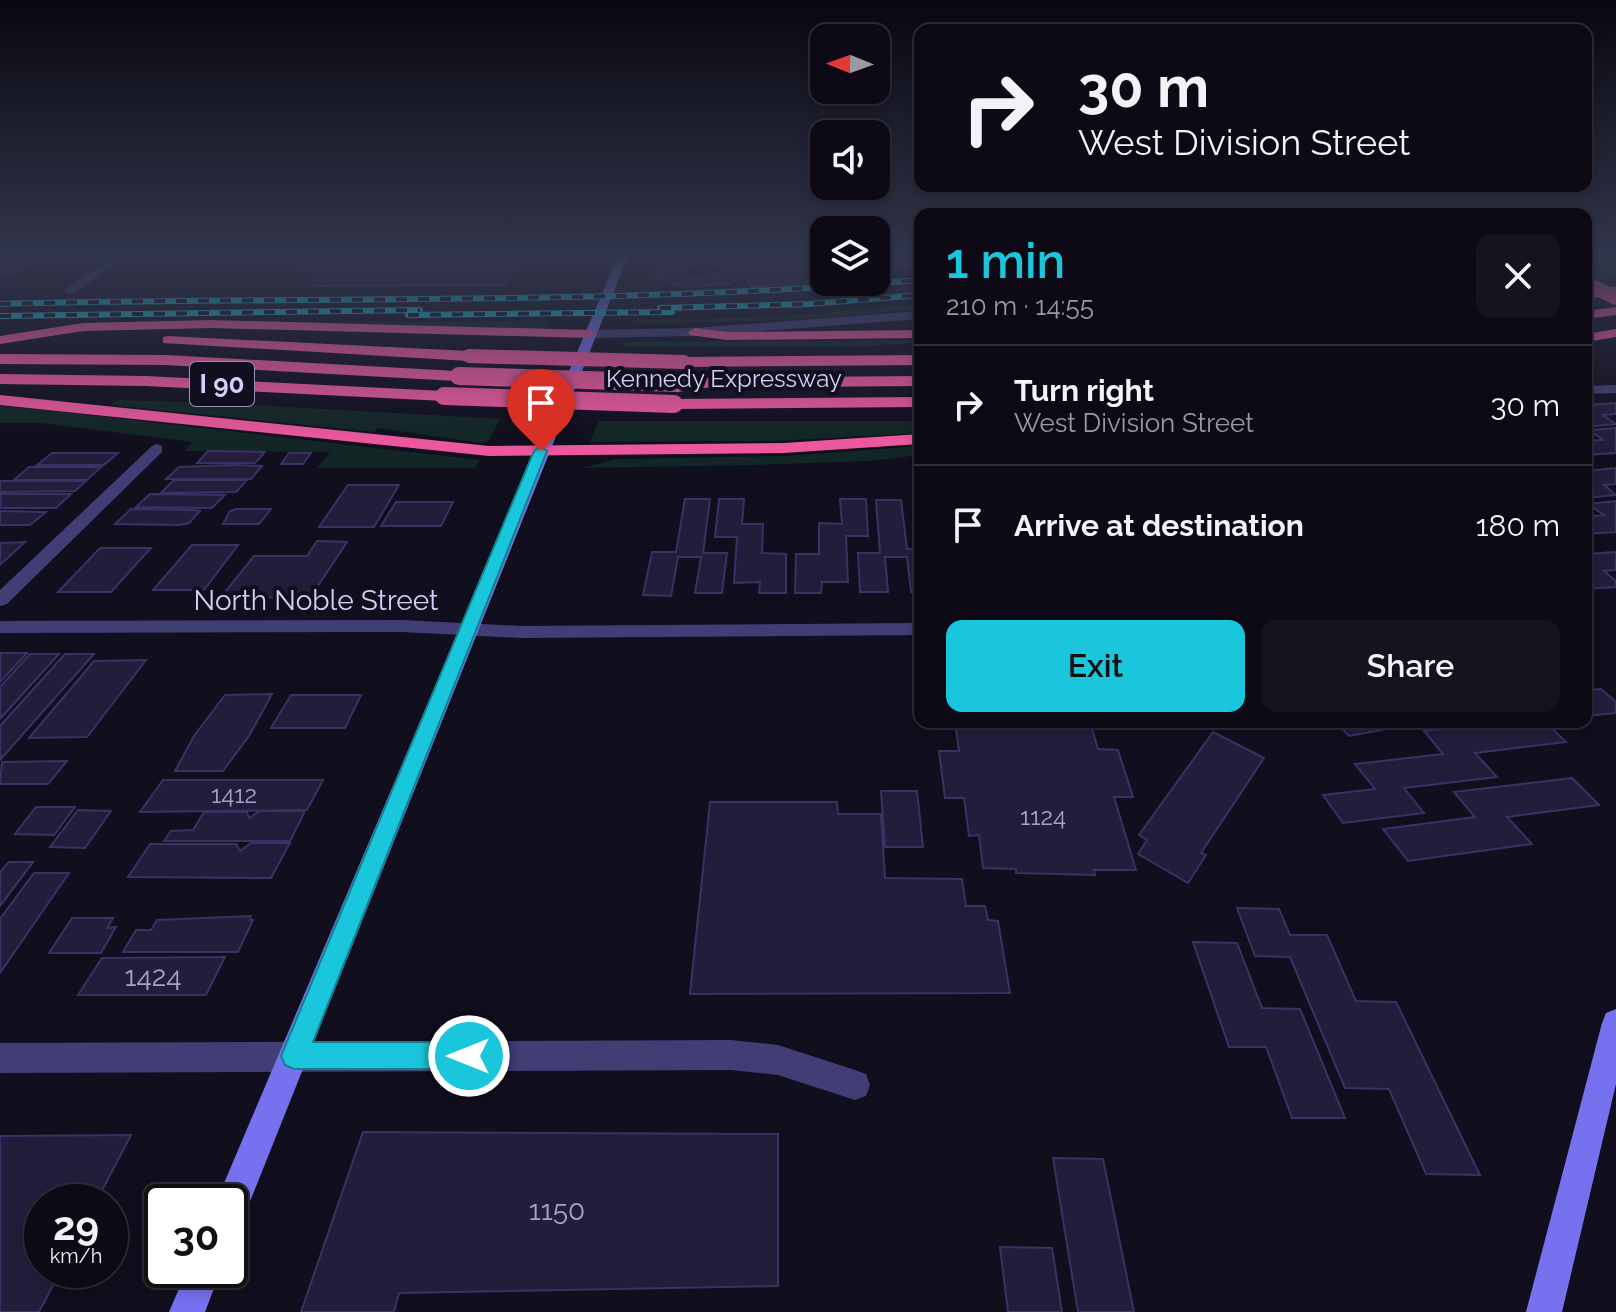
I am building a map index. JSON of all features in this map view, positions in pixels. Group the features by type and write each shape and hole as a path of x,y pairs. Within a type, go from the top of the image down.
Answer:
{"highway":[{"path":"0,340 83,327 212,324 590,334"},
{"path":"695,332 727,336 914,334"},
{"path":"1592,337 1616,333"},
{"name":"Kennedy Expressway","path":"0,340 170,340 469,356 684,362 914,360"},
{"name":"I 90","path":"0,359 166,360 457,376 679,383 914,381"},
{"name":"Kennedy Expressway","path":"0,379 131,380 674,404 914,402"},
{"path":"0,400 489,451 784,448 914,439"}],"main road":[{"path":"240,1184 597,317"},
{"path":"1544,1312 1615,1031"},
{"path":"187,1312 197,1288"}],"street":[{"path":"590,334 695,332 891,317"},
{"path":"1592,390 1616,389"},
{"path":"0,600 157,449"},
{"name":"North Noble Street","path":"0,627 914,629"},
{"path":"0,1058 731,1055 778,1060 855,1085"}],"green space":[{"path":"763,317 824,317 633,324 634,320"},
{"path":"550,321 545,330 327,322"},
{"path":"914,340 914,343 844,347 623,347 625,342"},
{"path":"118,400 500,419 488,442 480,443 378,428 374,432 110,405"},
{"path":"0,406 480,460 475,468 317,468 330,452 185,451 192,442 41,423 0,423"},
{"path":"598,421 914,421 914,433 776,441 590,442"},
{"path":"914,446 914,456 869,461 582,468 616,459 785,456"}],"building":[{"path":"1616,403 1616,414 1603,415 1616,424 1592,426 1592,405"},
{"path":"1616,428 1616,453 1592,455 1592,441 1603,440 1592,430"},
{"path":"208,451 265,452 255,463 197,463"},
{"path":"52,453 118,453 104,465 37,465"},
{"path":"289,453 311,453 303,464 281,464"},
{"path":"262,466 251,479 166,479 179,467"},
{"path":"29,467 101,467 87,480 14,480"},
{"path":"1616,468 1616,484 1604,485 1616,495 1592,497 1592,470"},
{"path":"174,480 247,480 236,492 161,493"},
{"path":"0,481 86,481 75,491 0,492"},
{"path":"348,485 399,485 374,527 319,527"},
{"path":"1,494 71,494 56,508 0,508"},
{"path":"150,494 225,495 212,508 136,507"},
{"path":"685,499 710,499 703,553 727,553 722,593 695,593 701,557 678,557 671,596 643,595 652,552 676,552"},
{"path":"719,499 744,499 742,524 763,524 762,553 786,554 786,593 759,593 760,582 734,583 737,537 715,537"},
{"path":"840,499 866,499 868,536 846,536 848,582 822,582 821,593 795,593 796,554 819,554 819,523 842,524"},
{"path":"876,500 901,500 907,549 914,549 914,592 911,592 907,557 885,557 888,592 860,592 858,553 880,553"},
{"path":"1616,501 1616,532 1592,534 1592,516 1604,515 1592,504"},
{"path":"396,502 453,502 441,526 381,526"},
{"path":"131,509 200,511 189,523 180,525 115,524"},
{"path":"271,509 259,524 223,524 230,511"},
{"path":"0,511 46,512 30,525 0,525"},
{"path":"317,541 347,542 310,598 221,597 254,556 307,556"},
{"path":"25,542 0,565 0,543"},
{"path":"192,545 238,545 204,590 153,590"},
{"path":"100,548 151,548 111,592 58,592"},
{"path":"1616,552 1616,570 1604,571 1616,581 1616,587 1592,589 1592,554"},
{"path":"0,653 27,653 0,682"},
{"path":"30,654 59,654 0,719 0,687"},
{"path":"65,654 94,654 0,760 0,726"},
{"path":"146,660 87,737 29,738 94,661"},
{"path":"1601,689 1616,702 1616,713 1592,715 1592,690"},
{"path":"272,694 249,736 223,771 175,771 194,736 225,695"},
{"path":"291,695 361,695 345,728 271,728"},
{"path":"956,728 1092,728 1098,749 1118,750 1133,797 1114,797 1136,870 1094,870 1095,875 1016,873 1016,869 983,868 979,835 969,836 964,798 945,798 939,751 959,751"},
{"path":"1342,728 1382,730 1349,736"},
{"path":"1551,728 1566,742 1475,753 1497,777 1404,788 1424,813 1343,823 1323,795 1375,789 1355,764 1443,754 1424,731"},
{"path":"1213,732 1264,758 1201,853 1206,855 1188,883 1138,854 1147,840 1139,835"},
{"path":"67,761 48,784 0,784 2,762"},
{"path":"1572,778 1599,805 1507,817 1532,844 1408,861 1383,829 1475,817 1454,792"},
{"path":"163,780 323,780 307,810 140,812"},
{"path":"881,791 917,791 923,847 885,847"},
{"path":"710,802 837,802 838,814 881,814 885,878 962,879 966,906 985,906 988,920 998,921 1010,993 690,994"},
{"path":"36,807 75,807 54,835 15,834"},
{"path":"78,810 111,811 85,848 50,847"},
{"path":"260,811 305,811 290,841 164,841 171,831 193,830 204,812 247,812 249,818"},
{"path":"251,843 290,843 271,878 128,877 150,844 236,844 240,851"},
{"path":"9,862 33,862 0,906 0,872"},
{"path":"34,873 69,873 0,973 0,919"},
{"path":"1237,908 1279,909 1290,935 1327,935 1356,1001 1396,1002 1480,1175 1426,1174 1389,1089 1345,1088 1290,957 1255,956"},
{"path":"251,916 250,920 253,920 238,952 123,952 136,930 151,930 157,920"},
{"path":"72,918 113,918 107,928 116,927 101,953 49,953"},
{"path":"1193,942 1237,943 1262,1008 1300,1009 1345,1118 1292,1118 1266,1047 1229,1047"},
{"path":"225,957 206,995 78,995 102,958"},
{"path":"363,1132 778,1134 778,1286 399,1293 394,1312 301,1312"},
{"path":"131,1135 105,1184 24,1184 24,1288 52,1288 39,1312 0,1312 0,1136"},
{"path":"1053,1158 1103,1159 1134,1312 1078,1312"},
{"path":"1000,1247 1052,1248 1062,1312 1008,1312"}],"route":[{"path":"469,1056 294,1056 541,451"}]}
